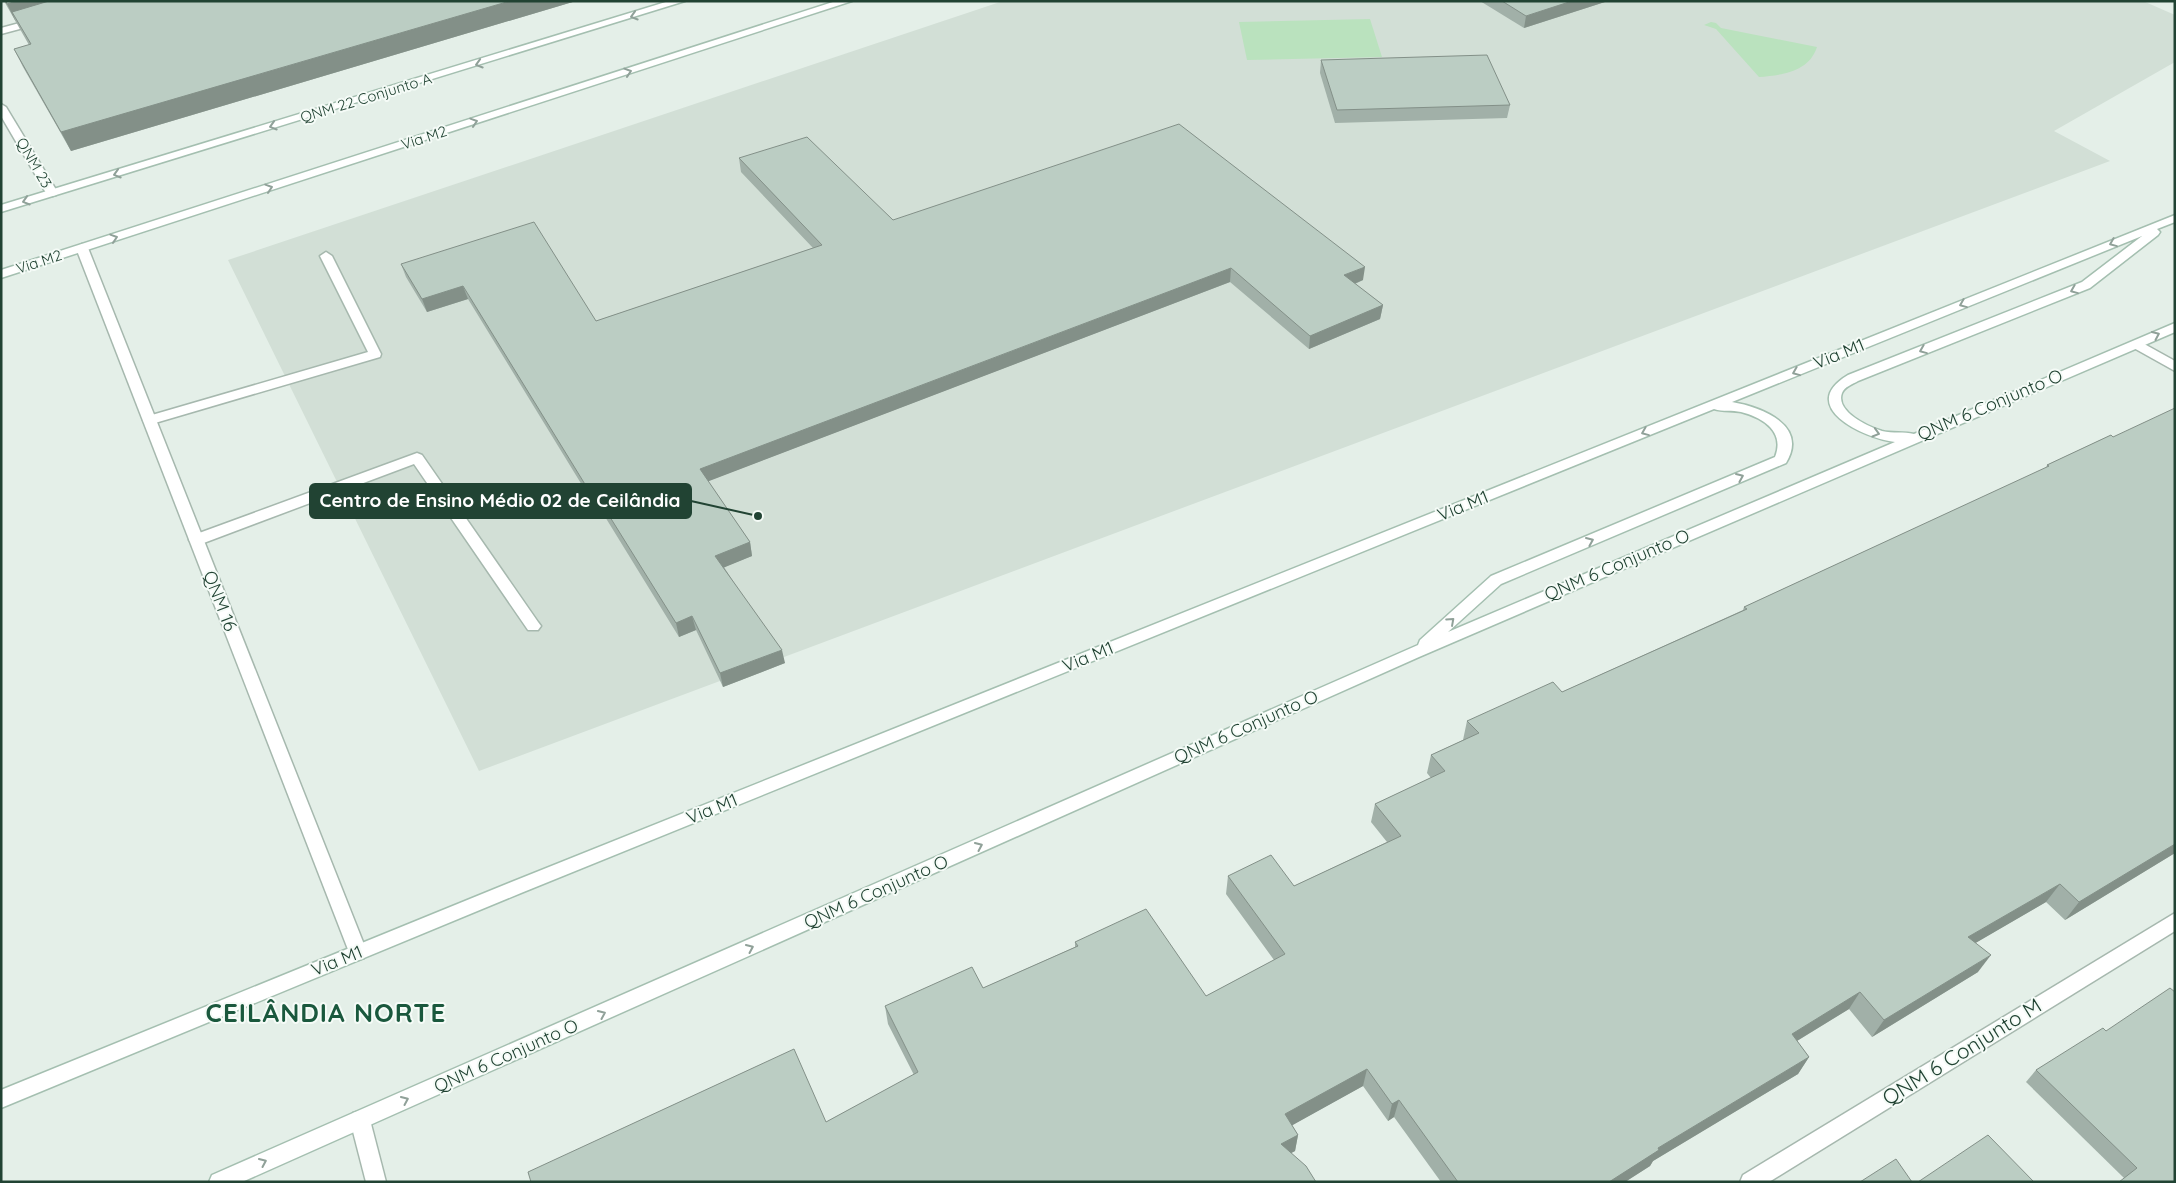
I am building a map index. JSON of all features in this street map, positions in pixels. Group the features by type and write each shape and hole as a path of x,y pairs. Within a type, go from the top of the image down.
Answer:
{"main road":[{"name":"QNM 22 Conjunto A","path":"1,209 680,1"},
{"name":"Via M2","path":"1,274 847,1"},
{"path":"1,31 48,19"},
{"name":"QNM 23","path":"1,107 52,193"},
{"path":"1921,434 1909,437 1893,437 1860,427 1847,419 1838,409 1834,399 1836,390 1842,382 2086,285 2172,219"},
{"name":"Via M1","path":"1,1099 358,952 2172,219"},
{"name":"QNM 16","path":"82,248 358,952"},
{"path":"150,420 375,354 326,256"},
{"name":"QNM 6 Conjunto O","path":"218,1182 1414,653 2175,326"},
{"path":"2136,344 2175,368"},
{"path":"1414,653 1496,580 1781,460 1786,452 1787,443 1784,434 1776,424 1764,416 1736,406 1708,407"},
{"path":"196,540 417,458 533,626"},
{"name":"QNM 6 Conjunto M","path":"1750,1182 2175,921"},
{"path":"360,1120 376,1182"}],"shaded area":[{"path":"1003,1 2143,1 2175,15 2175,62 2054,131 2110,161 479,771 228,260"}],"green space":[{"path":"1370,19 1382,57 1247,60 1239,22"},
{"path":"1711,22 1716,23 1721,28 1817,47 1808,62 1794,71 1759,77 1716,29 1704,25"}],"building":[{"path":"6,1 17,1 7,4"},
{"path":"49,1 510,1 61,132 14,49 31,44 12,12"},
{"path":"1502,1 1572,1 1526,16"},
{"path":"1487,55 1510,105 1337,110 1321,60"},
{"path":"1179,124 1365,267 1344,275 1383,305 1310,336 1231,268 700,469 750,542 715,556 782,650 720,673 692,616 676,623 595,493 591,494 463,286 422,299 401,264 534,222 596,321 822,245 739,158 807,137 893,220"},
{"path":"2175,408 2175,844 2079,902 2060,884 1968,937 1991,955 1884,1020 1860,992 1792,1034 1809,1057 1658,1148 1659,1150 1609,1182 1458,1182 1399,1100 1392,1104 1367,1069 1285,1114 1298,1135 1281,1144 1306,1166 1316,1182 531,1182 528,1172 794,1049 826,1122 918,1072 885,1006 972,967 983,988 1078,946 1075,942 1146,909 1206,996 1285,954 1228,876 1271,855 1294,886 1401,836 1375,804 1445,771 1431,755 1479,733 1467,721 1553,682 1562,692 1747,609 1744,607 2049,466 2047,465 2111,435 2113,437"},
{"path":"2170,988 2175,992 2175,1182 2119,1182 2137,1168 2036,1070 2103,1028 2106,1031"},
{"path":"1988,1135 2034,1182 1918,1182"},
{"path":"1896,1159 1912,1182 1860,1182"}],"place":[{"name":"Centro de Ensino Médio 02 de Ceilândia","path":"758,516"}],"district":[{"name":"CEILÂNDIA NORTE","path":"326,1013"}]}
